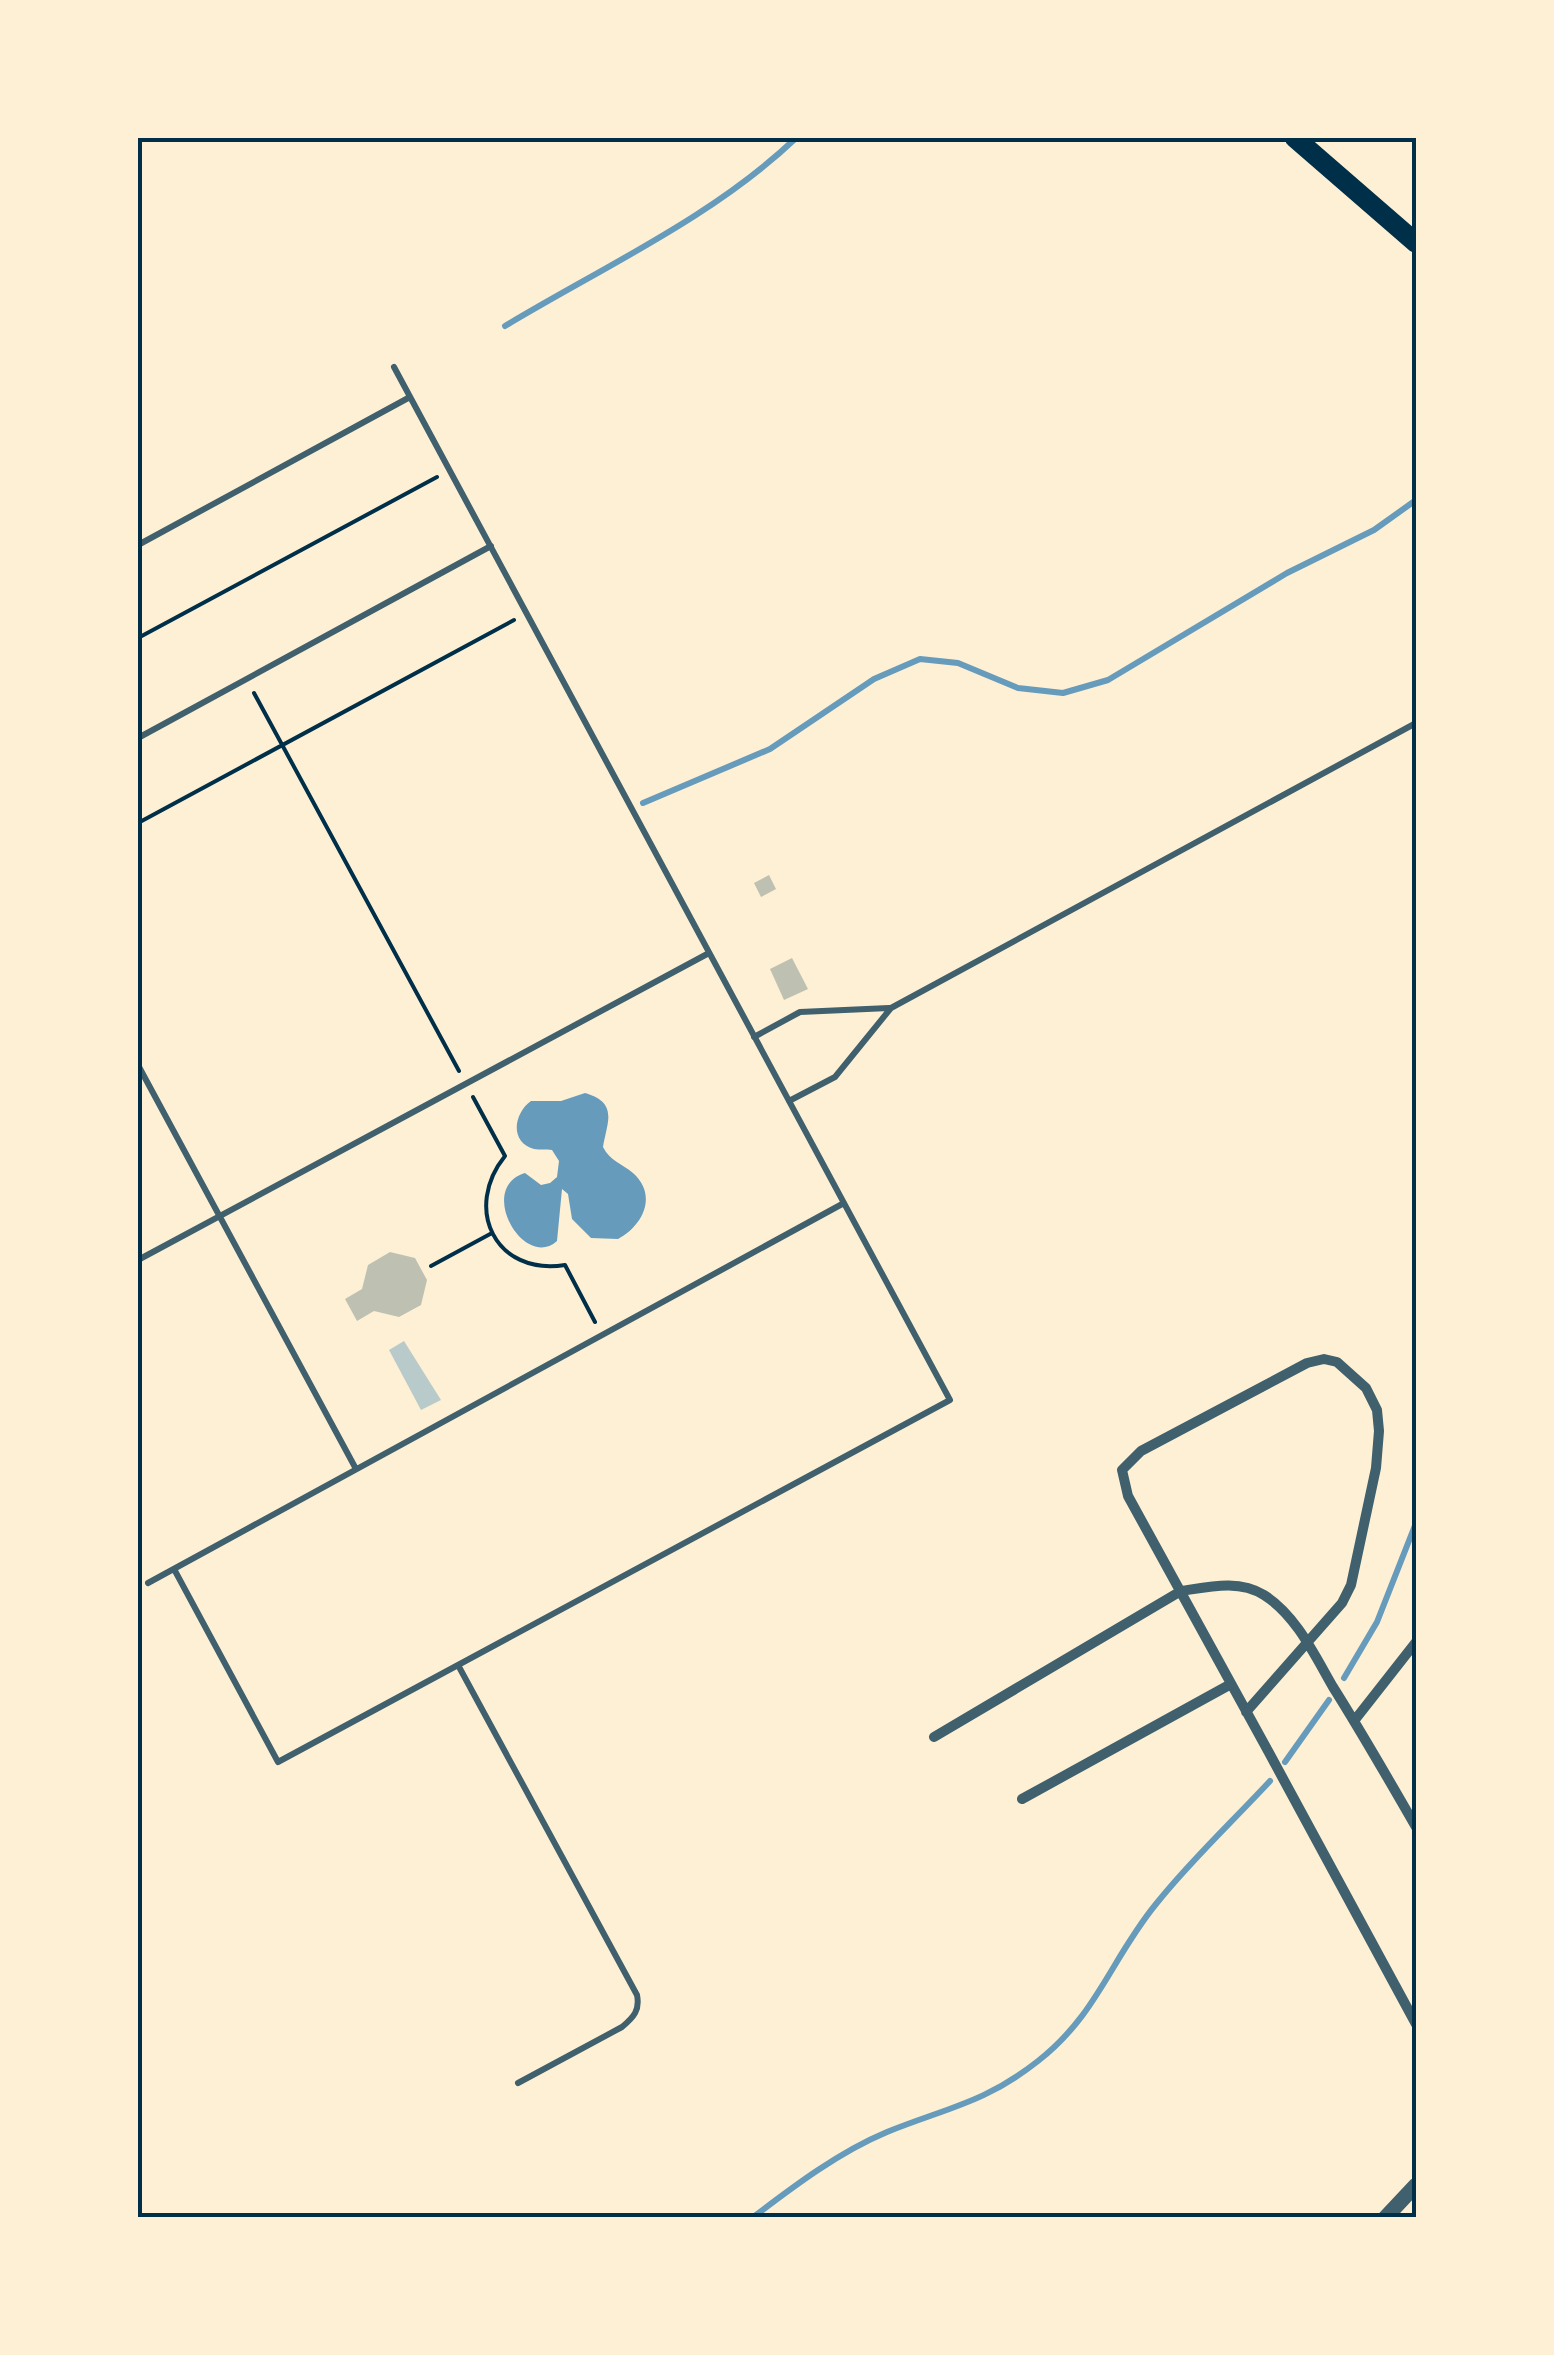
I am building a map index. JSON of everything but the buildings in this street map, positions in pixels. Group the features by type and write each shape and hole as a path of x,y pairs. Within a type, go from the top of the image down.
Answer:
{"highway":[{"path":"1295,138 1416,243"}],"street":[{"path":"1246,1712 1342,1603 1351,1584 1376,1468 1379,1431 1377,1410 1366,1388 1337,1362 1324,1359 1307,1363 1141,1451 1122,1470 1128,1496 1416,2024"},
{"path":"934,1737 1181,1591 1220,1585 1262,1593 1281,1609 1307,1644 1416,1827"},
{"path":"1354,1721 1413,1646"},
{"path":"1413,1646 1416,1662"},
{"path":"1022,1798 1230,1684"},
{"path":"1385,2218 1416,2185"}],"lane":[{"path":"174,1569 278,1762 950,1400 394,367"},
{"path":"138,545 410,397"},
{"path":"138,738 491,546"},
{"path":"790,1102 835,1077 890,1008 1416,723"},
{"path":"138,1260 710,952"},
{"path":"754,1036 800,1012 890,1008"},
{"path":"138,1064 356,1469"},
{"path":"148,1583 844,1203"},
{"path":"458,1665 639,2005 633,2018 622,2027 518,2083"}],"path":[{"path":"138,638 450,470"},
{"path":"138,823 526,613"},
{"path":"246,679 505,1156 488,1184 485,1201 492,1234 523,1262 565,1265 602,1335"},
{"path":"432,1266 492,1234"}],"shaded area":[{"path":"404,1341 441,1400 421,1410 389,1350"}],"water":[{"path":"585,1093 607,1108 603,1147 641,1182 644,1209 634,1226 618,1239 591,1238 572,1219 568,1194 562,1189 557,1241 544,1247 531,1245 510,1224 505,1194 511,1181 525,1173 541,1185 550,1183 557,1177 559,1161 552,1150 534,1149 521,1140 518,1120 531,1101 561,1101"}],"waterway":[{"path":"505,326 693,217 796,138"},
{"path":"643,803 770,749 874,679 920,659 958,663 1018,688 1063,693 1108,680 1287,573 1374,530 1416,500"},
{"path":"1344,1678 1377,1622 1416,1523"},
{"path":"1285,1762 1329,1700"},
{"path":"752,2218 852,2149 982,2096 1038,2061 1075,2025 1169,1888 1270,1781"}]}
